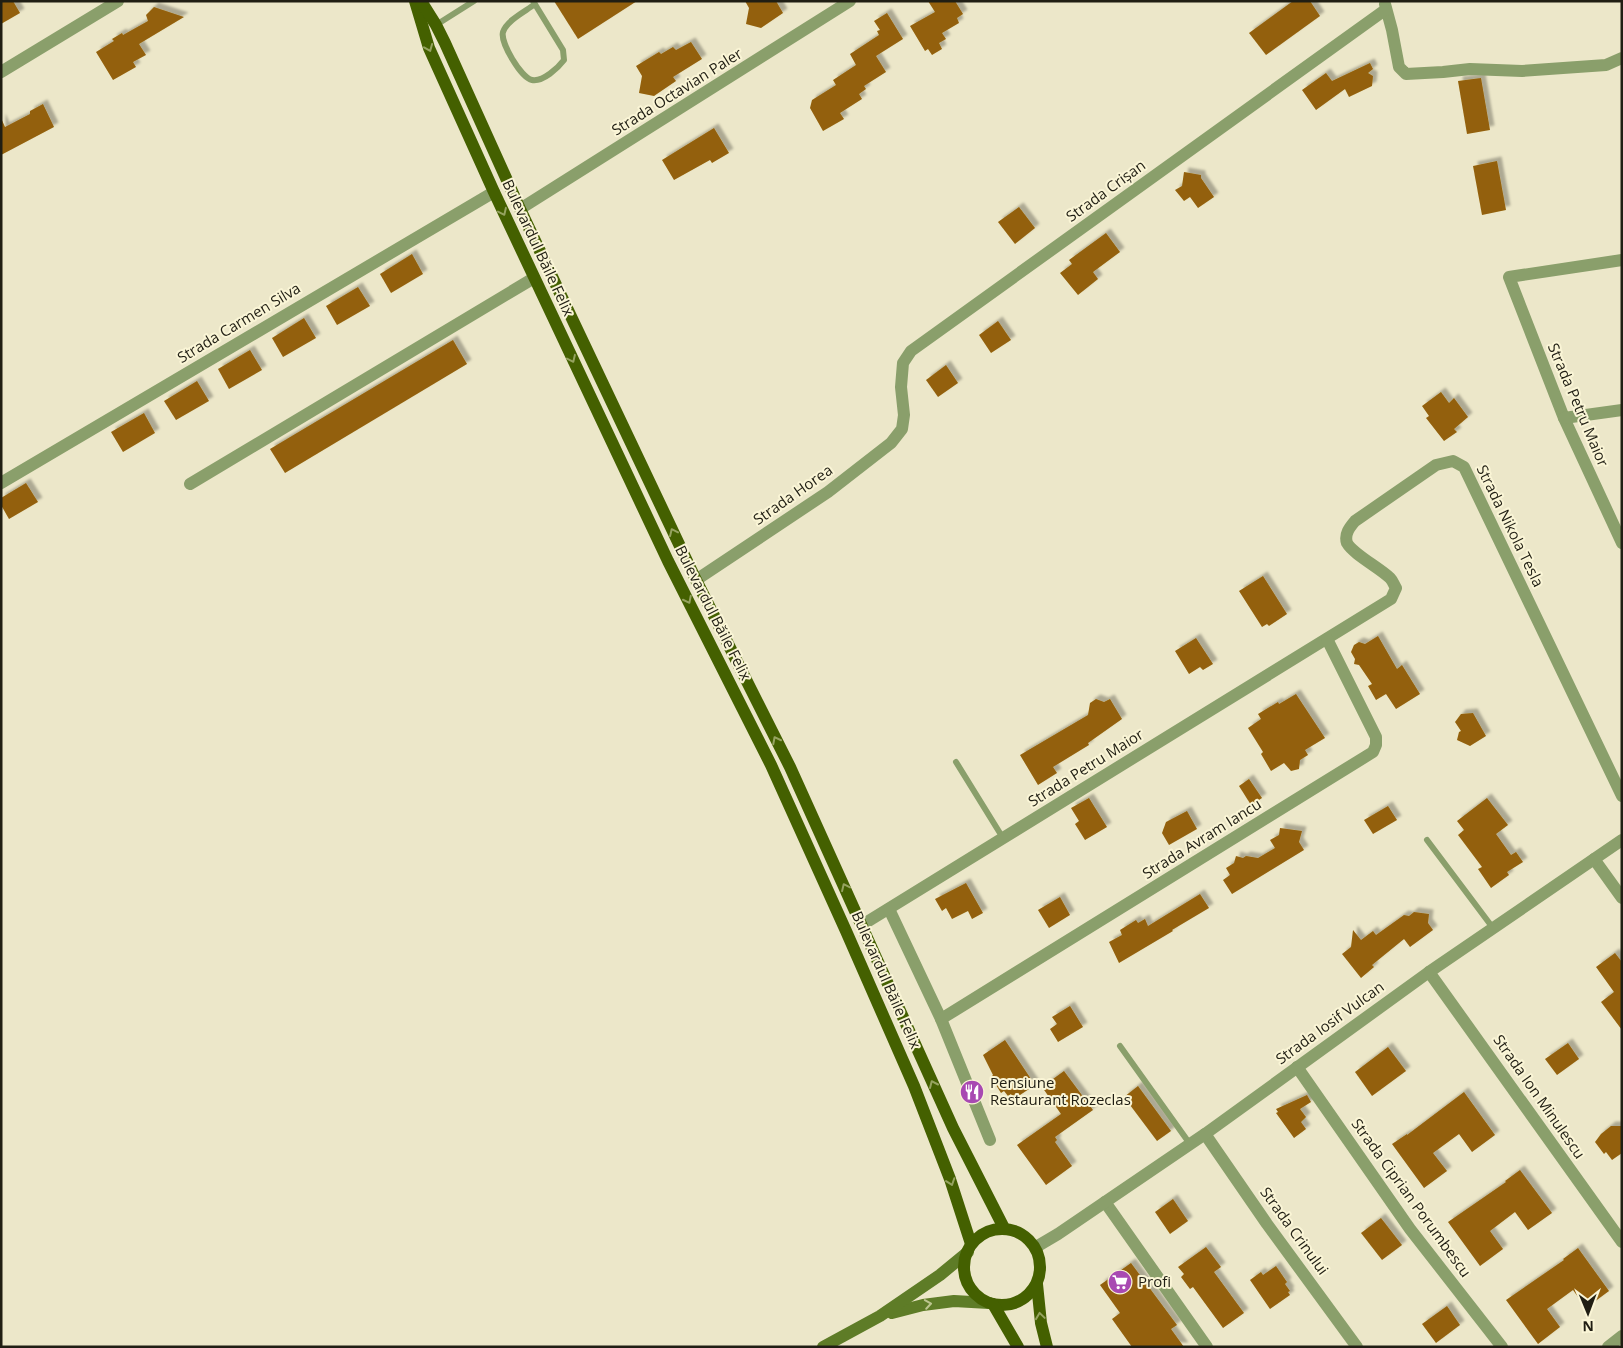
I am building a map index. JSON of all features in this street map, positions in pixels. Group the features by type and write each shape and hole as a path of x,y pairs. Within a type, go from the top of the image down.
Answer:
{"main road":[{"name":"Bulevardul Băile Felix","path":"415,1 429,48 494,192 668,561 771,765 846,931 914,1086 950,1180 969,1248"},
{"name":"Bulevardul Băile Felix","path":"421,1 436,25 520,210 696,580 790,767 953,1128 1004,1228"},
{"path":"823,1347 912,1296 986,1232 1004,1228 1022,1234 1036,1247 1041,1265 1037,1284 1041,1323 1047,1347"},
{"path":"969,1248 964,1264 964,1275 967,1283 977,1296 991,1303 1018,1347"},
{"path":"880,1316 923,1305 954,1301 1014,1304 1023,1300 1037,1284"}],"street":[{"path":"1,72 118,1"},
{"name":"Strada Octavian Paler","path":"520,210 850,1"},
{"path":"1385,5 1399,67 1406,74 1470,69 1522,71 1606,65 1622,58"},
{"name":"Strada Crișan","path":"902,429 904,415 901,387 903,363 911,351 1385,5"},
{"name":"Strada Carmen Silva","path":"1,483 494,192"},
{"name":"Strada Petru Maior","path":"1620,537 1564,418 1509,277 1622,260"},
{"path":"190,484 534,278"},
{"path":"1564,418 1622,410"},
{"name":"Strada Horea","path":"696,580 828,492 891,443 902,429"},
{"name":"Strada Nikola Tesla","path":"1327,639 1391,599 1396,588 1391,579 1347,543 1346,536 1348,530 1355,521 1436,465 1453,462 1459,464 1464,467 1622,796"},
{"name":"Strada Petru Maior","path":"862,925 1327,639"},
{"name":"Strada Avram Iancu","path":"941,1019 1373,752 1376,745 1376,737 1327,639"},
{"name":"Strada Iosif Vulcan","path":"1036,1247 1205,1134 1429,972 1622,840"},
{"path":"1594,859 1622,898"},
{"path":"889,909 941,1019 990,1140"},
{"name":"Strada Ion Minulescu","path":"1429,972 1622,1242"},
{"name":"Strada Ciprian Porumbescu","path":"1297,1067 1410,1229 1502,1347"},
{"name":"Strada Crinului","path":"1205,1134 1356,1347"},
{"path":"1105,1202 1207,1347"},
{"path":"1608,1347 1622,1336"}],"lane":[{"path":"436,25 474,1"},
{"path":"534,3 563,50 564,60 559,67 540,78 532,80 525,76 516,65 504,41 503,33 508,24 534,3"},
{"path":"956,762 1003,838"},
{"path":"1427,840 1493,928"},
{"path":"1120,1046 1190,1144"}],"building":[{"path":"1,1 13,1 20,13 1,24"},
{"path":"554,1 637,1 578,39"},
{"path":"745,1 776,1 783,13 761,28 746,24 749,8"},
{"path":"928,1 955,1 963,14 957,18 959,23 942,33 946,39 939,43 942,49 932,55 928,49 925,51 910,26 935,12"},
{"path":"1293,1 1310,1 1320,16 1266,55 1249,33"},
{"path":"154,7 184,17 139,44 146,55 133,62 136,67 113,80 96,52 114,41 112,39 122,33 123,35 148,21 146,15"},
{"path":"887,13 903,39 876,56 886,72 864,86 866,89 859,94 862,99 840,113 844,119 823,131 810,108 812,100 836,85 833,80 856,65 850,54 879,35 877,31 880,30 874,21"},
{"path":"691,42 702,59 673,77 676,81 654,96 639,93 642,76 636,66 659,52 661,54 673,47 676,50"},
{"path":"1370,63 1373,69 1368,73 1373,76 1372,86 1349,97 1345,89 1316,110 1302,90 1326,73 1332,81"},
{"path":"1481,78 1490,130 1467,134 1458,81"},
{"path":"43,104 54,127 1,155 1,118 5,127 30,114 30,111"},
{"path":"714,128 729,153 712,163 710,160 674,180 662,160"},
{"path":"1497,161 1506,210 1482,215 1473,166"},
{"path":"1184,172 1201,175 1201,178 1214,197 1198,208 1190,197 1184,201 1175,190 1182,186"},
{"path":"1019,207 1035,228 1015,244 998,222"},
{"path":"1106,233 1120,252 1093,272 1098,279 1078,295 1060,273 1072,264 1069,260"},
{"path":"412,254 423,274 391,293 380,274"},
{"path":"358,287 370,306 337,325 326,306"},
{"path":"304,318 316,338 283,357 272,338"},
{"path":"998,321 1011,340 991,353 979,335"},
{"path":"453,340 467,364 285,473 270,449"},
{"path":"250,350 262,370 229,389 218,369"},
{"path":"946,365 958,383 938,397 926,380"},
{"path":"197,381 209,401 176,420 164,401"},
{"path":"1441,392 1449,403 1454,398 1468,417 1454,429 1457,432 1444,441 1426,418 1429,416 1422,406"},
{"path":"144,413 155,433 123,452 111,432"},
{"path":"26,483 38,502 9,519 1,505 1,498"},
{"path":"1263,576 1287,614 1269,626 1267,624 1262,627 1239,591"},
{"path":"1378,636 1397,669 1402,665 1420,694 1396,709 1386,694 1376,700 1368,686 1372,684 1359,665 1354,664 1355,659 1351,652 1354,645 1359,642 1365,644"},
{"path":"1196,638 1213,664 1203,670 1200,667 1189,674 1175,651"},
{"path":"1296,694 1325,738 1305,750 1308,755 1300,760 1299,769 1291,771 1284,763 1271,771 1261,754 1263,752 1248,728 1261,719 1258,714"},
{"path":"1096,699 1104,702 1110,699 1122,719 1088,743 1089,745 1053,767 1057,773 1038,785 1020,755 1088,715 1090,703"},
{"path":"1473,713 1486,736 1470,746 1457,740 1461,731 1455,722 1461,714"},
{"path":"1249,779 1262,798 1251,805 1239,786"},
{"path":"1089,798 1107,827 1085,840 1075,824 1079,821 1071,808"},
{"path":"1487,798 1508,825 1496,834 1511,855 1516,852 1523,862 1507,872 1509,875 1491,888 1478,869 1482,867 1458,835 1464,830 1457,821"},
{"path":"1388,806 1397,820 1373,834 1364,820"},
{"path":"1187,811 1197,829 1169,845 1162,833 1166,822"},
{"path":"1280,828 1302,831 1299,842 1304,850 1232,894 1223,880 1230,875 1226,868 1234,863 1236,856 1258,858 1275,848 1270,840 1279,835"},
{"path":"966,883 983,913 972,919 968,911 952,919 946,908 942,911 935,899"},
{"path":"1200,894 1209,908 1119,963 1109,942 1122,935 1120,930 1136,920 1138,923 1145,919 1148,926"},
{"path":"1060,897 1070,915 1049,928 1038,910"},
{"path":"1414,912 1429,914 1428,923 1433,930 1410,947 1404,939 1372,965 1374,967 1361,978 1342,954 1351,947 1353,930 1361,940 1373,931 1376,935 1404,915 1409,916"},
{"path":"1615,953 1622,962 1622,1030 1601,1002 1614,992 1596,967"},
{"path":"1070,1006 1083,1027 1058,1042 1050,1029 1057,1024 1052,1017"},
{"path":"1005,1040 1035,1085 1014,1099 1011,1094 1008,1096 1004,1091 1001,1093 991,1077 993,1075 983,1055"},
{"path":"1568,1043 1579,1059 1557,1075 1545,1059"},
{"path":"1388,1047 1406,1071 1372,1096 1355,1072"},
{"path":"1064,1071 1093,1110 1055,1137 1057,1140 1055,1142 1072,1166 1046,1185 1017,1145 1061,1114 1042,1087"},
{"path":"1138,1086 1171,1131 1157,1141 1124,1097"},
{"path":"1464,1092 1495,1135 1472,1152 1459,1134 1433,1153 1447,1171 1424,1188 1392,1144"},
{"path":"1307,1095 1311,1102 1300,1109 1306,1117 1301,1122 1306,1129 1294,1138 1276,1113 1278,1112 1276,1109"},
{"path":"1611,1126 1622,1126 1622,1153 1612,1160 1606,1152 1604,1154 1595,1142"},
{"path":"1520,1170 1552,1213 1528,1230 1515,1212 1490,1231 1503,1249 1480,1266 1448,1222 1506,1182"},
{"path":"1173,1199 1188,1221 1170,1234 1155,1212"},
{"path":"1381,1218 1402,1245 1382,1260 1361,1233"},
{"path":"1206,1247 1221,1267 1214,1272 1244,1313 1223,1328 1193,1287 1190,1289 1181,1277 1184,1274 1178,1267"},
{"path":"1578,1248 1609,1291 1586,1308 1573,1290 1547,1309 1560,1327 1538,1344 1506,1300 1564,1260"},
{"path":"1131,1263 1177,1325 1171,1329 1184,1347 1132,1347 1112,1319 1120,1313 1100,1285"},
{"path":"1276,1266 1287,1282 1285,1284 1290,1291 1288,1292 1290,1295 1270,1309 1250,1280 1261,1272 1263,1275"},
{"path":"1447,1306 1460,1325 1436,1343 1422,1324"}],"place":[{"name":"Pensiune Restaurant Rozeclas","path":"972,1092"},
{"name":"Profi","path":"1120,1282"}]}
